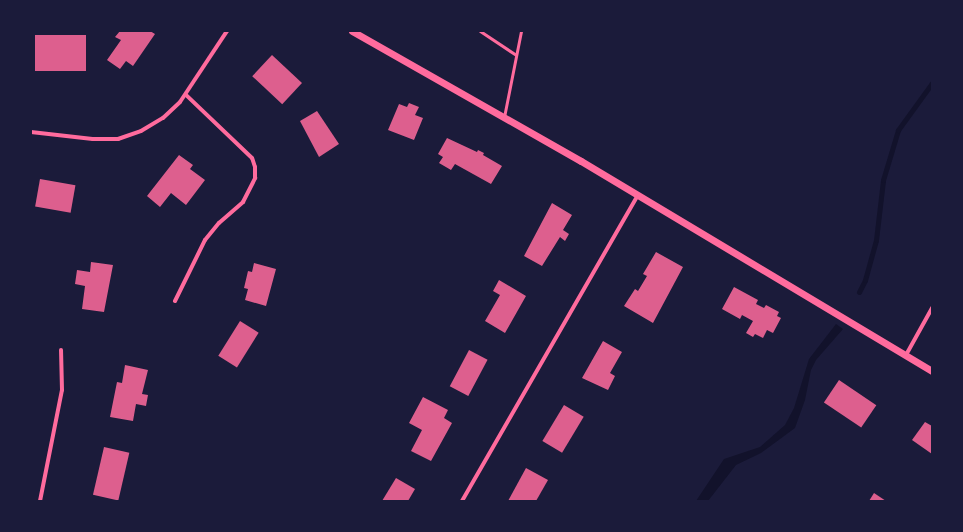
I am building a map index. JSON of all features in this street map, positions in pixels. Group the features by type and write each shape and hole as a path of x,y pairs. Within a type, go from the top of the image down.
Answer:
{"street":[{"path":"31,132 94,139 118,139 141,131 163,118 186,95 227,31"},
{"path":"352,31 638,195 932,371"},
{"path":"175,301 205,240 219,223 243,202 255,178 255,167 252,158 186,95"},
{"path":"462,501 638,195"},
{"path":"906,355 932,308"},
{"path":"40,501 62,390 61,350"}],"lane":[{"path":"480,31 516,54"},
{"path":"504,117 521,31"}],"shaded area":[{"path":"836,324 843,329 816,360 811,370 805,400 795,428 761,453 736,465 708,501 696,501 724,459 760,447 785,425 794,408 809,359"}],"building":[{"path":"120,31 150,31 155,34 133,66 126,61 120,69 107,60 121,40 115,37"},
{"path":"35,35 86,35 86,71 35,71"},
{"path":"272,55 302,83 282,104 252,76"},
{"path":"409,103 419,107 415,115 423,118 414,140 388,130 399,104 407,107"},
{"path":"317,111 339,144 319,157 300,121"},
{"path":"447,138 477,152 478,150 484,153 483,155 502,166 491,184 455,164 451,170 439,163 443,157 438,154"},
{"path":"179,155 193,165 190,169 205,180 186,205 171,193 160,207 147,196"},
{"path":"40,179 75,185 71,213 35,207"},
{"path":"552,203 572,215 563,230 569,234 565,241 560,237 542,266 524,256"},
{"path":"656,252 683,267 653,323 624,306 635,289 638,291 647,276 643,274"},
{"path":"91,262 113,265 104,312 82,309 85,286 75,284 77,270 90,272"},
{"path":"254,263 276,269 266,306 245,300 248,289 244,288 248,271 252,272"},
{"path":"499,280 526,296 505,333 485,321 500,295 493,291"},
{"path":"734,287 758,300 756,304 764,308 766,305 779,312 777,316 781,318 773,333 767,330 763,338 755,334 753,337 746,333 753,321 742,315 740,319 722,309"},
{"path":"240,321 259,333 237,367 218,356"},
{"path":"603,341 622,352 610,373 615,376 608,390 582,378"},
{"path":"469,350 488,360 468,396 450,386"},
{"path":"125,365 148,370 142,394 148,395 146,406 136,404 133,421 110,417 117,382 122,383"},
{"path":"839,380 876,405 861,428 824,402"},
{"path":"423,397 448,410 444,418 452,423 431,461 411,451 422,430 409,423"},
{"path":"564,405 584,417 562,453 542,441"},
{"path":"925,422 932,426 932,454 912,440"},
{"path":"104,447 129,453 118,501 93,495"},
{"path":"526,468 548,480 536,501 508,501"},
{"path":"396,478 415,489 408,501 382,501"},
{"path":"874,493 886,501 869,501"}],"waterway":[{"path":"859,292 865,280 876,240 883,180 898,130 932,83"}]}
